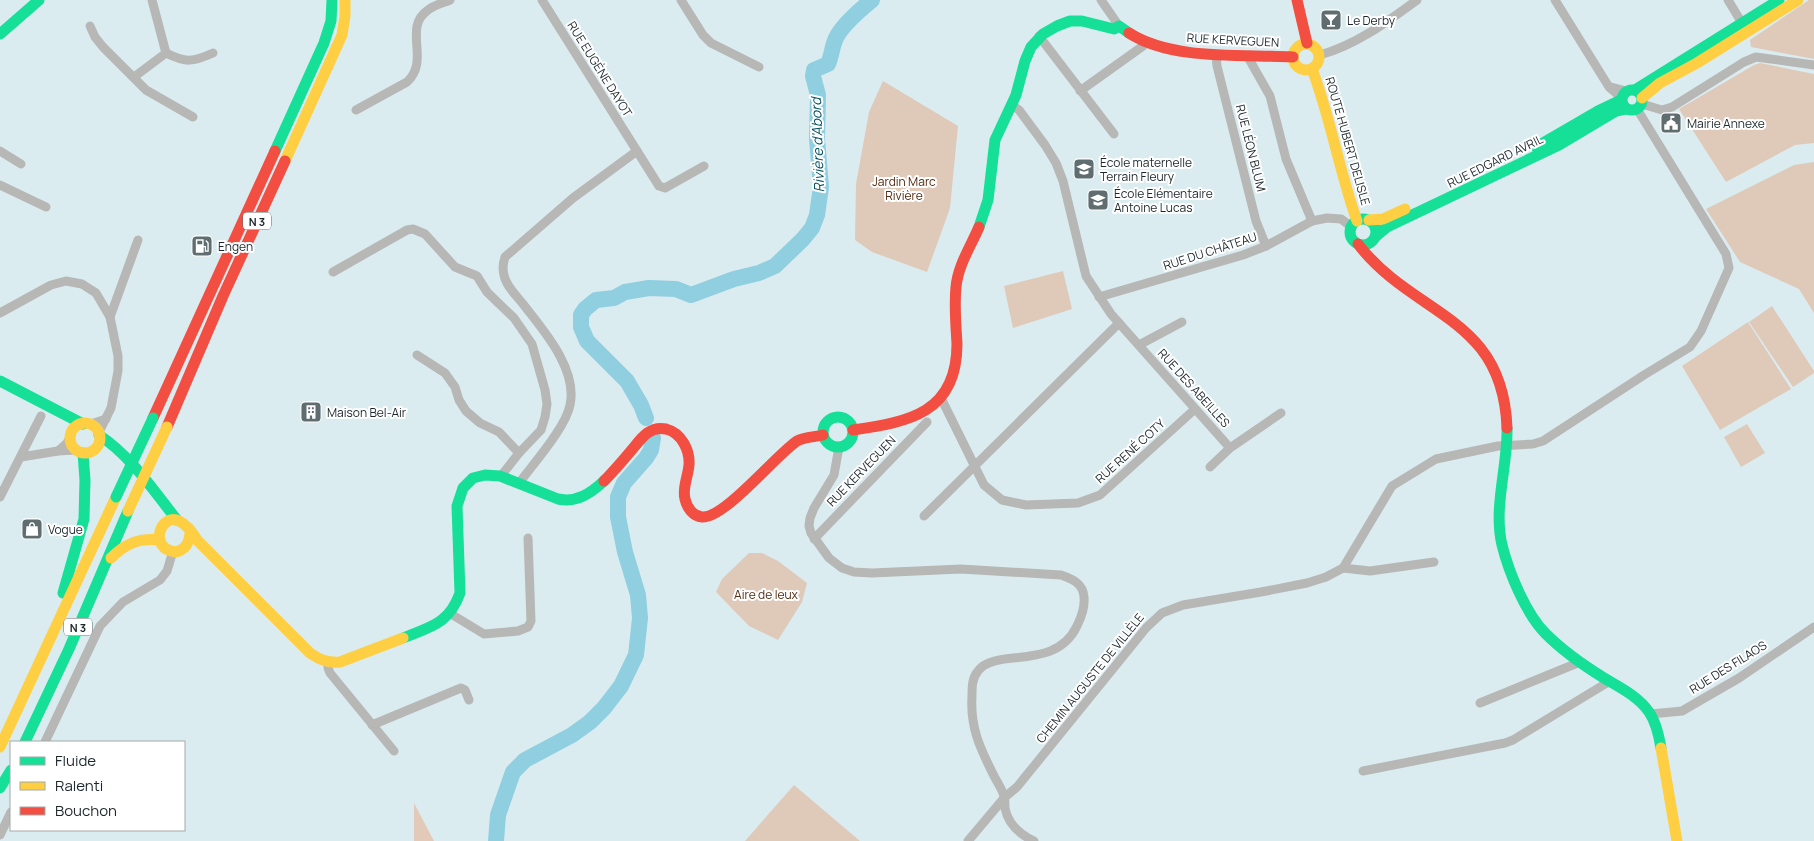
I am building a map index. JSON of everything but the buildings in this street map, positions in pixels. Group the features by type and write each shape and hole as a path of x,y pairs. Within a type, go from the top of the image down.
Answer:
{"main road":[{"path":"0,34 39,0"},
{"name":"N 3","path":"0,747 324,43 332,21 332,0"},
{"name":"N 3","path":"25,741 167,427 223,296 342,35 345,16 344,0"},
{"name":"RUE EDGARD AVRIL","path":"1745,28 1779,0"},
{"name":"RUE EDGARD AVRIL","path":"1374,239 1387,227 1499,176 1559,145 1616,112 1631,100 1745,28 1798,0"},
{"path":"1298,4 1307,43"},
{"name":"RUE KERVEGUEN","path":"853,430 902,421 917,416 931,408 950,385 956,369 954,304 960,271 987,207 995,142 1004,120 1013,106 1024,62 1032,44 1039,36 1061,23 1074,20 1114,30 1119,26 1146,41 1173,50 1216,55 1293,57"},
{"path":"1293,57 1295,49 1307,43 1316,47 1320,55"},
{"name":"ROUTE HUBERT DELISLE","path":"1293,57 1296,65 1303,70 1312,69 1318,63 1320,55"},
{"name":"ROUTE HUBERT DELISLE","path":"1312,69 1320,87 1348,198 1359,223 1352,238 1358,244"},
{"name":"RUE EDGARD AVRIL","path":"1359,223 1390,216 1494,169 1555,137 1598,111 1631,100"},
{"path":"235,217 240,209 252,200"},
{"name":"ROUTE HUBERT DELISLE","path":"1359,223 1374,226 1374,239 1380,268"},
{"path":"1358,244 1366,244 1374,239"},
{"path":"1358,244 1369,258 1388,276 1440,311 1469,335 1488,357 1496,372 1503,400 1507,446 1501,495 1500,528 1504,556 1523,600 1543,631 1580,662 1629,694 1651,714 1658,732 1677,841"},
{"path":"195,303 198,320"},
{"path":"0,382 93,429 113,444 127,458 177,520 186,524 191,538 185,548"},
{"path":"50,640 84,519 86,480 79,451 71,444 66,423 56,409"},
{"path":"834,417 844,418 849,421 853,430 851,440 839,447 827,443 823,435 824,426 834,417"},
{"path":"70,435 75,427 93,429"},
{"path":"93,429 97,447"},
{"path":"190,533 310,653 328,664 340,662 438,624 451,614 460,593 458,497 466,484 474,478 485,475 501,476 559,499 570,500 580,498 601,484 645,434 662,429 676,433 682,439 690,457 690,468 684,493 686,502 694,515 707,517 738,496 799,440 823,435"},
{"path":"79,451 91,452 97,447"},
{"path":"97,447 111,450 123,461 160,506 165,524"},
{"path":"177,520 165,524 160,531 160,540 164,548 173,552 193,547 208,550"},
{"path":"68,649 109,560 122,547 132,542 143,538 160,540"},
{"path":"0,788 10,772"}],"street":[{"path":"152,0 166,53"},
{"path":"356,110 407,82 413,76 418,62 416,28 419,19 430,8 450,0"},
{"name":"RUE EUGÉNE DAYOT","path":"542,0 659,186 665,188 704,166"},
{"path":"680,0 703,35 711,43 758,67"},
{"path":"1101,0 1119,26"},
{"path":"1320,55 1331,52 1376,30 1417,0"},
{"path":"1555,0 1609,86 1631,100 1662,110 1672,107 1744,62 1756,57 1814,65"},
{"path":"1728,0 1745,28"},
{"path":"90,26 95,37 103,47 146,90 193,118"},
{"path":"1039,36 1114,134"},
{"path":"1080,91 1143,46 1146,41"},
{"path":"166,53 186,61 196,60 213,54"},
{"path":"134,77 166,53"},
{"name":"RUE LÉON BLUM","path":"1216,55 1217,66 1256,221 1266,246"},
{"path":"1249,55 1249,59 1270,96 1286,159 1312,221"},
{"path":"1434,562 1370,571 1343,568 1392,486 1436,459 1543,441 1690,347 1700,331 1729,268 1726,254 1631,100"},
{"name":"RUE DES ABEILLES","path":"1013,106 1019,110 1056,163 1063,181 1086,276 1099,297 1119,324 1230,448"},
{"path":"0,151 21,164"},
{"path":"520,482 568,414 571,404 571,391 558,351 511,290 504,276 502,266 506,256 573,198 637,151"},
{"path":"0,185 46,207"},
{"name":"RUE DU CHÂTEAU","path":"1099,297 1220,263 1266,246 1312,221 1327,218 1359,223"},
{"path":"333,272 407,230 420,230 455,267 477,276 487,292 514,318 532,344 547,404 541,430 518,453 501,476"},
{"path":"110,317 138,240"},
{"path":"0,313 51,285 66,281 82,284 96,293 110,317 116,342 118,371 111,408 106,420 93,429"},
{"name":"RUE DES ABEILLES","path":"1139,345 1182,322"},
{"path":"924,516 1119,324"},
{"path":"417,356 445,373 455,386 459,400 466,411 480,423 499,432 518,453"},
{"name":"RUE RENÉ COTY","path":"941,398 984,486 1002,500 1026,505 1078,503 1100,495 1196,409"},
{"path":"1210,467 1230,448 1281,413"},
{"path":"0,497 41,416"},
{"name":"RUE KERVEGUEN","path":"814,539 927,422"},
{"path":"58,451 67,443 70,435"},
{"path":"839,447 834,475 810,518 811,533 814,539 829,558 842,568 854,572 872,574 961,569 1061,576 1071,579 1081,586 1084,592 1083,614 1074,634 1059,647 1023,658 991,662 979,669 974,677 971,704 976,738 982,754 1005,797 1009,820 1020,833 1034,841"},
{"path":"20,457 58,451 79,451"},
{"path":"451,614 484,634 528,627 531,621 528,538"},
{"path":"45,741 100,626 123,602 160,580 167,571 173,552"},
{"name":"CHEMIN AUGUSTE DE VILLÈLE","path":"968,841 1005,797 1018,787 1146,628 1162,613 1184,605 1307,583 1326,577 1343,568"},
{"name":"RUE DES FILAOS","path":"1651,714 1682,711 1739,678 1814,627"},
{"path":"1480,703 1580,662"},
{"path":"328,664 330,673 394,751"},
{"path":"1363,771 1505,743 1610,681"},
{"path":"372,725 461,688 465,690 469,700"},
{"path":"0,835 10,814"}],"green space":[{"path":"1809,0 1814,0 1814,59 1751,47 1750,40"},
{"path":"1760,63 1814,74 1814,143 1795,145 1726,182 1679,109"},
{"name":"Jardin Marc Rivière","path":"883,81 958,126 950,208 927,272 872,252 855,240 856,184 869,112"},
{"path":"1814,162 1814,313 1799,289 1740,262 1706,209 1794,165"},
{"path":"1063,271 1072,309 1013,328 1004,286"},
{"path":"1772,306 1814,371 1814,373 1793,387 1749,322"},
{"path":"1748,322 1791,389 1720,430 1682,366"},
{"path":"1747,424 1765,453 1741,467 1724,437"},
{"name":"Aire de Ieux","path":"749,553 762,553 778,561 807,583 802,602 778,640 749,626 716,592 722,579"},
{"path":"794,785 860,841 745,841"}],"shaded area":[{"path":"414,803 434,841 414,841"}],"waterway":[{"name":"Rivière d'Abord","path":"646,418 627,381 587,341 581,327 581,315 596,300 614,298 625,292 649,288 676,289 691,295 734,279 759,273 775,266 803,239 812,228 817,215 821,187 817,139 818,95 813,76 814,70 828,64 839,33 872,0"},
{"name":"Rivière d'Abord","path":"496,841 498,815 513,772 525,760 572,735 590,722 621,686 636,655 640,618 638,595 625,552 618,517 618,497 624,483 651,450 653,438"}],"traffic: fast":[{"path":"0,34 39,0"},
{"path":"275,151 324,43 331,21 332,0"},
{"path":"1635,90 1779,0"},
{"path":"979,227 988,200 995,140 1016,95 1025,61 1031,47 1043,34 1070,21 1082,21 1114,29 1119,26 1129,33"},
{"path":"1628,90 1636,90 1642,96 1642,100 1642,104 1636,110 1628,110 1622,104 1622,96 1628,90"},
{"path":"1536,147 1598,111 1621,100"},
{"path":"1375,237 1387,227 1559,145 1616,111 1626,109"},
{"path":"1363,219 1372,223 1376,232 1372,241 1363,245 1354,241 1350,232 1354,223 1363,219"},
{"path":"0,381 83,424"},
{"path":"838,417 849,421 853,432 849,443 838,447 827,443 823,432 827,421 838,417"},
{"path":"116,497 153,418"},
{"path":"1507,428 1500,501 1500,531 1505,556 1519,592 1532,616 1546,634 1581,663 1628,692 1645,706 1655,725 1661,748"},
{"path":"99,435 111,443 131,463 177,520"},
{"path":"63,593 84,519 85,480 83,453"},
{"path":"403,638 438,623 450,612 456,603 460,593 457,506 463,488 473,478 485,475 500,476 565,500 583,496 604,481"},
{"path":"25,741 69,649 128,511"},
{"path":"0,788 10,772"}],"traffic: slow":[{"path":"285,161 342,35 345,0"},
{"path":"1642,98 1660,83 1697,63 1798,0"},
{"path":"1306,44 1316,47 1319,57 1316,67 1306,70 1296,67 1293,57 1296,47 1306,44"},
{"path":"1312,69 1325,107 1357,221"},
{"path":"1369,220 1383,219 1405,209"},
{"path":"85,423 91,424 99,432 100,438 99,444 91,452 85,453 79,452 71,444 70,438 71,432 79,424 85,423"},
{"path":"128,511 167,427"},
{"path":"0,747 116,497"},
{"path":"190,533 186,545 176,552 162,545 159,538 162,526 167,522 173,520 185,525 198,541 317,658 340,662 403,638"},
{"path":"111,558 133,543 146,540 160,540"},
{"path":"1661,748 1677,841"}],"traffic: jam":[{"path":"1297,0 1307,43"},
{"path":"1129,33 1147,42 1187,52 1293,57"},
{"path":"153,418 275,151"},
{"path":"167,427 223,296 285,161"},
{"path":"853,430 893,423 926,410 939,399 949,385 955,367 957,344 955,316 957,279 962,263 979,227"},
{"path":"1358,244 1380,268 1404,288 1452,321 1473,339 1490,362 1502,391 1507,428"},
{"path":"604,481 644,435 652,430 666,429 681,438 688,454 689,465 684,495 687,505 696,515 702,517 712,515 736,498 797,441 823,435"}],"place":[{"name":"Le Derby","path":"1331,20"},
{"name":"Mairie Annexe","path":"1671,123"},
{"name":"École maternelle Terrain Fleury","path":"1084,169"},
{"name":"École Elémentaire Antoine Lucas","path":"1098,200"},
{"name":"Engen","path":"202,246"},
{"name":"Maison Bel-Air","path":"311,412"},
{"name":"Vogue","path":"32,529"}]}
